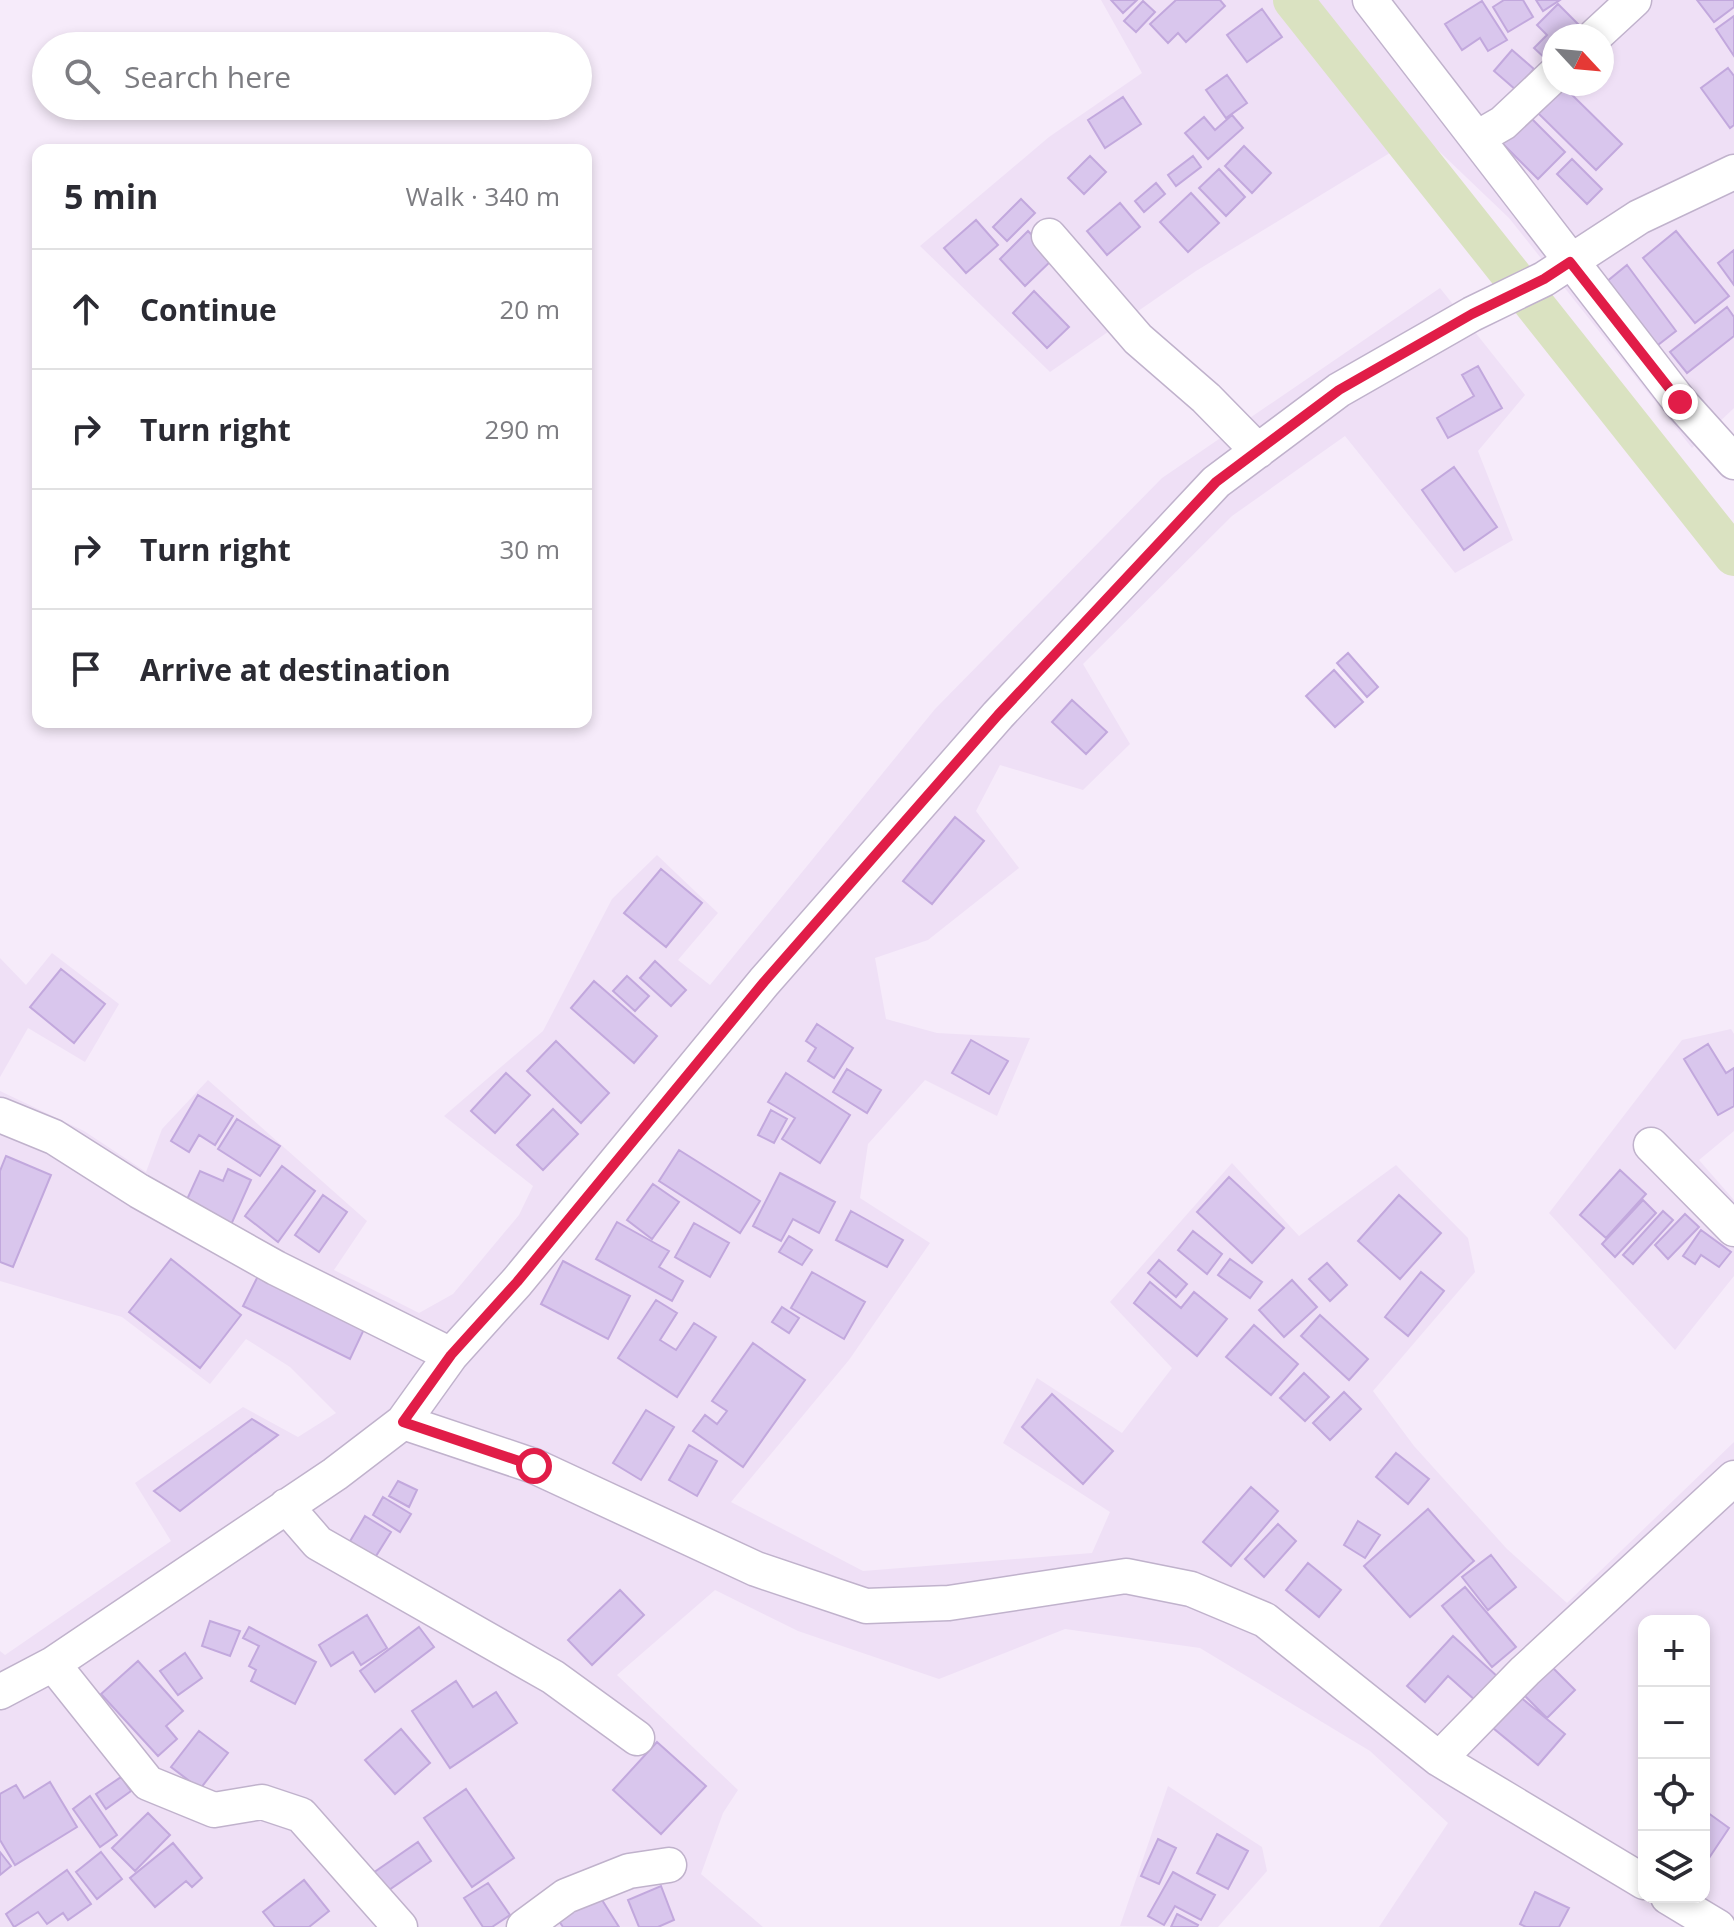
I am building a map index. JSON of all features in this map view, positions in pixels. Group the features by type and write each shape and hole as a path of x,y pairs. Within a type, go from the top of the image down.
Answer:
{"street":[{"path":"1370,0 1477,138 1557,270 1734,462"},
{"path":"1608,24 1634,0"},
{"path":"1477,138 1503,123 1542,86"},
{"path":"0,1692 53,1664 335,1474 403,1422 451,1355 517,1282 764,982 998,715 1216,482 1339,390 1472,314 1557,270 1639,217 1734,172"},
{"path":"1049,236 1138,339 1206,398 1258,451"},
{"path":"0,1115 54,1137 139,1191 276,1268 451,1355"},
{"path":"1651,1145 1734,1229"},
{"path":"403,1422 534,1466 756,1569 866,1606 949,1603 1126,1576 1191,1589 1265,1620 1439,1759 1638,1878"},
{"path":"1439,1759 1525,1671 1734,1478"},
{"path":"286,1506 318,1543 553,1677 637,1738"},
{"path":"53,1664 148,1783 214,1810 262,1802 301,1815 400,1927"},
{"path":"524,1927 566,1896 629,1871 669,1865"},
{"path":"1678,1903 1718,1927"}],"shaded area":[{"path":"1101,0 1734,0 1734,408 1692,448 1509,218 1421,134 1196,271 1050,372 920,246 1049,137 1142,73"},
{"path":"1440,288 1525,395 1478,451 1513,540 1455,573 1345,436 1232,516 1083,664 1130,744 1083,790 1000,765 976,811 1019,868 928,940 875,958 886,1019 937,1033 1030,1038 997,1116 925,1080 868,1144 860,1198 930,1243 849,1360 731,1502 863,1571 1092,1553 1110,1512 1003,1443 1037,1378 1122,1433 1172,1368 1110,1302 1232,1163 1299,1236 1396,1165 1468,1238 1475,1272 1373,1391 1414,1446 1507,1549 1567,1603 1734,1442 1734,1927 1379,1927 1448,1823 1370,1751 1200,1648 1065,1629 939,1679 798,1631 715,1590 617,1675 738,1790 723,1813 701,1874 763,1927 0,1927 0,1651 5,1655 171,1541 135,1483 243,1407 298,1437 336,1413 290,1367 246,1339 210,1384 122,1317 0,1281 0,1091 84,1131 146,1172 162,1129 208,1080 367,1221 334,1270 419,1313 453,1294 519,1215 533,1186 444,1116 543,1031 612,899 657,855 718,913 678,960 710,985 935,709 1162,478"},
{"path":"52,953 119,1004 85,1062 28,1028 0,1077 0,958 26,985"},
{"path":"1731,1029 1734,1034 1734,1131 1699,1160 1734,1200 1734,1276 1675,1350 1549,1213 1682,1040"},
{"path":"1168,1786 1262,1847 1267,1871 1218,1927 1120,1926"}],"building":[{"path":"1111,0 1137,0 1123,13"},
{"path":"1176,0 1220,0 1225,6 1186,42 1178,33 1168,43 1150,24"},
{"path":"1504,0 1523,0 1533,17 1508,32 1493,7"},
{"path":"1536,0 1560,0 1543,11"},
{"path":"1697,0 1734,0 1734,7 1714,22"},
{"path":"1143,1 1155,12 1136,32 1124,21"},
{"path":"1482,1 1507,40 1488,51 1480,38 1462,50 1445,24"},
{"path":"1558,4 1578,24 1542,24 1542,30 1537,25"},
{"path":"1262,9 1282,37 1247,62 1227,35"},
{"path":"1734,16 1734,56 1716,29"},
{"path":"1542,40 1542,55 1534,48"},
{"path":"1512,50 1534,69 1516,90 1494,71"},
{"path":"1728,68 1734,76 1734,125 1730,128 1701,88"},
{"path":"1227,75 1247,103 1226,118 1206,90"},
{"path":"1555,96 1573,96 1622,144 1596,170 1538,113"},
{"path":"1123,97 1141,124 1105,148 1088,120"},
{"path":"1525,112 1565,152 1538,179 1498,139"},
{"path":"1232,115 1243,128 1208,159 1185,133 1204,117 1215,130"},
{"path":"1244,146 1271,173 1252,193 1225,166"},
{"path":"1090,156 1106,172 1084,194 1068,178"},
{"path":"1193,156 1201,167 1176,186 1168,175"},
{"path":"1572,159 1602,189 1587,204 1557,174"},
{"path":"1219,169 1245,197 1226,216 1199,188"},
{"path":"1156,183 1165,194 1144,212 1135,201"},
{"path":"1191,193 1219,223 1188,252 1160,222"},
{"path":"1021,199 1035,213 1007,241 993,227"},
{"path":"1120,203 1140,227 1107,255 1087,231"},
{"path":"976,220 998,245 966,273 944,248"},
{"path":"1028,231 1054,258 1025,286 1000,259"},
{"path":"1676,231 1729,296 1695,323 1643,258"},
{"path":"1734,250 1734,285 1718,263"},
{"path":"1627,265 1676,331 1654,348 1605,283"},
{"path":"1034,291 1069,327 1047,348 1013,313"},
{"path":"1727,307 1734,317 1734,336 1687,373 1670,352"},
{"path":"1478,366 1502,408 1448,438 1437,418 1474,396 1462,375"},
{"path":"1454,467 1497,527 1464,550 1422,490"},
{"path":"1348,653 1378,687 1367,697 1337,663"},
{"path":"1334,670 1363,702 1335,727 1306,696"},
{"path":"1072,700 1107,732 1086,754 1052,722"},
{"path":"955,817 984,841 932,904 903,881"},
{"path":"661,869 702,903 666,947 624,913"},
{"path":"655,961 686,990 671,1006 640,978"},
{"path":"61,969 105,1004 74,1043 30,1007"},
{"path":"627,976 649,996 635,1011 613,991"},
{"path":"594,981 657,1036 634,1063 571,1008"},
{"path":"817,1024 853,1048 834,1078 808,1061 816,1048 806,1041"},
{"path":"971,1040 1008,1061 989,1094 952,1073"},
{"path":"556,1041 609,1093 581,1123 527,1071"},
{"path":"1708,1044 1726,1073 1734,1068 1734,1106 1718,1115 1684,1059"},
{"path":"847,1069 881,1090 867,1113 833,1092"},
{"path":"506,1073 530,1095 495,1133 471,1111"},
{"path":"786,1073 850,1115 820,1163 782,1139 795,1118 768,1102"},
{"path":"198,1095 233,1116 215,1145 199,1135 189,1152 171,1141"},
{"path":"553,1109 578,1134 543,1170 517,1145"},
{"path":"771,1110 787,1119 774,1143 758,1135"},
{"path":"237,1119 280,1146 260,1176 218,1149"},
{"path":"679,1150 760,1201 740,1233 659,1181"},
{"path":"6,1156 51,1175 13,1267 0,1262 0,1171"},
{"path":"282,1166 315,1191 278,1242 245,1216"},
{"path":"228,1169 251,1180 230,1227 184,1206 200,1171 223,1181"},
{"path":"1620,1170 1646,1194 1606,1238 1580,1215"},
{"path":"780,1173 835,1202 819,1233 793,1219 781,1241 753,1226"},
{"path":"1229,1177 1284,1228 1252,1263 1197,1212"},
{"path":"653,1184 679,1202 652,1239 627,1220"},
{"path":"323,1195 347,1212 319,1252 295,1235"},
{"path":"1399,1195 1441,1233 1400,1279 1358,1241"},
{"path":"1643,1200 1656,1213 1615,1257 1602,1244"},
{"path":"851,1211 903,1240 887,1267 836,1240"},
{"path":"1663,1211 1673,1220 1633,1264 1623,1255"},
{"path":"1685,1214 1699,1227 1668,1259 1655,1245"},
{"path":"617,1222 669,1251 659,1267 683,1281 672,1301 596,1259"},
{"path":"694,1223 729,1243 710,1277 675,1257"},
{"path":"1701,1230 1731,1252 1719,1267 1701,1255 1695,1264 1683,1256"},
{"path":"1193,1231 1222,1254 1207,1274 1178,1250"},
{"path":"789,1236 812,1250 802,1265 779,1252"},
{"path":"171,1259 241,1315 200,1368 129,1312"},
{"path":"1230,1259 1262,1282 1250,1298 1218,1275"},
{"path":"1159,1260 1187,1284 1176,1297 1148,1273"},
{"path":"563,1261 630,1296 608,1339 541,1304"},
{"path":"1327,1263 1347,1285 1330,1301 1309,1279"},
{"path":"261,1270 367,1323 350,1359 243,1306"},
{"path":"812,1272 865,1302 844,1339 791,1308"},
{"path":"1421,1272 1444,1291 1408,1336 1385,1317"},
{"path":"1292,1280 1317,1307 1284,1337 1259,1310"},
{"path":"1150,1282 1181,1308 1194,1292 1227,1319 1197,1356 1134,1303"},
{"path":"656,1300 677,1313 660,1340 676,1350 694,1323 716,1337 677,1397 618,1358"},
{"path":"782,1307 799,1318 789,1333 772,1322"},
{"path":"1320,1315 1368,1359 1349,1380 1301,1336"},
{"path":"1254,1325 1298,1364 1271,1395 1226,1357"},
{"path":"753,1343 805,1380 743,1467 693,1431 705,1415 717,1424 727,1411 712,1401"},
{"path":"1304,1373 1329,1397 1305,1421 1280,1398"},
{"path":"1344,1392 1361,1409 1330,1440 1313,1423"},
{"path":"1052,1394 1113,1451 1083,1484 1022,1427"},
{"path":"646,1410 674,1427 641,1480 613,1463"},
{"path":"252,1419 278,1435 180,1511 154,1491"},
{"path":"689,1445 717,1461 697,1496 669,1480"},
{"path":"1396,1453 1429,1479 1408,1504 1376,1477"},
{"path":"398,1481 417,1490 409,1507 389,1496"},
{"path":"1251,1487 1278,1511 1231,1566 1203,1542"},
{"path":"383,1497 411,1514 400,1532 373,1515"},
{"path":"1428,1509 1474,1561 1410,1617 1364,1566"},
{"path":"365,1516 391,1532 371,1564 346,1548"},
{"path":"1358,1521 1380,1535 1365,1558 1344,1545"},
{"path":"1278,1524 1296,1541 1264,1577 1245,1559"},
{"path":"1491,1555 1516,1587 1488,1610 1462,1577"},
{"path":"1308,1563 1341,1590 1319,1617 1286,1590"},
{"path":"1465,1587 1516,1647 1492,1667 1442,1606"},
{"path":"620,1590 644,1615 592,1665 568,1640"},
{"path":"367,1615 387,1648 361,1665 353,1652 331,1666 319,1645"},
{"path":"210,1621 240,1631 230,1656 202,1646"},
{"path":"249,1627 316,1662 295,1704 251,1681 256,1670 249,1666 259,1646 243,1638"},
{"path":"419,1627 434,1647 375,1692 360,1671"},
{"path":"1453,1636 1498,1677 1476,1701 1448,1676 1425,1702 1407,1686"},
{"path":"185,1653 202,1678 178,1695 160,1671"},
{"path":"138,1661 183,1711 166,1726 177,1739 158,1756 101,1694"},
{"path":"1546,1661 1575,1690 1547,1718 1519,1690"},
{"path":"456,1681 473,1707 496,1692 517,1723 450,1768 412,1711"},
{"path":"1519,1696 1565,1734 1538,1765 1493,1728"},
{"path":"401,1729 430,1763 395,1794 365,1760"},
{"path":"199,1731 228,1753 200,1789 171,1767"},
{"path":"657,1742 706,1786 661,1834 613,1790"},
{"path":"121,1777 131,1791 106,1809 96,1794"},
{"path":"50,1782 77,1827 15,1865 0,1840 0,1794 16,1785 24,1798"},
{"path":"466,1789 514,1858 472,1887 424,1818"},
{"path":"90,1796 117,1835 100,1847 73,1809"},
{"path":"148,1813 170,1835 135,1871 112,1848"},
{"path":"1710,1814 1729,1828 1710,1856"},
{"path":"1217,1834 1248,1851 1228,1889 1197,1873"},
{"path":"1158,1839 1176,1848 1159,1884 1141,1876"},
{"path":"418,1842 431,1861 386,1892 373,1873"},
{"path":"173,1843 202,1878 192,1887 186,1881 155,1907 130,1878"},
{"path":"0,1852 11,1866 0,1875"},
{"path":"101,1852 122,1879 97,1899 76,1872"},
{"path":"67,1870 91,1904 68,1920 63,1913 47,1924 38,1912 14,1927 6,1914"},
{"path":"1173,1872 1215,1895 1201,1920 1175,1906 1164,1925 1148,1916"},
{"path":"304,1880 329,1911 309,1927 275,1927 263,1912"},
{"path":"488,1883 510,1915 492,1927 483,1927 464,1898"},
{"path":"661,1886 674,1920 658,1927 639,1927 628,1900"},
{"path":"597,1892 619,1927 563,1927 557,1918"},
{"path":"1535,1892 1569,1908 1559,1927 1526,1927 1520,1924"},
{"path":"1177,1914 1198,1925 1197,1927 1171,1927"}],"waterway":[{"path":"1293,0 1734,556"}],"route":[{"path":"534,1466 403,1422 451,1355 517,1282 764,982 998,715 1216,482 1339,390 1570,262 1680,402"}]}
